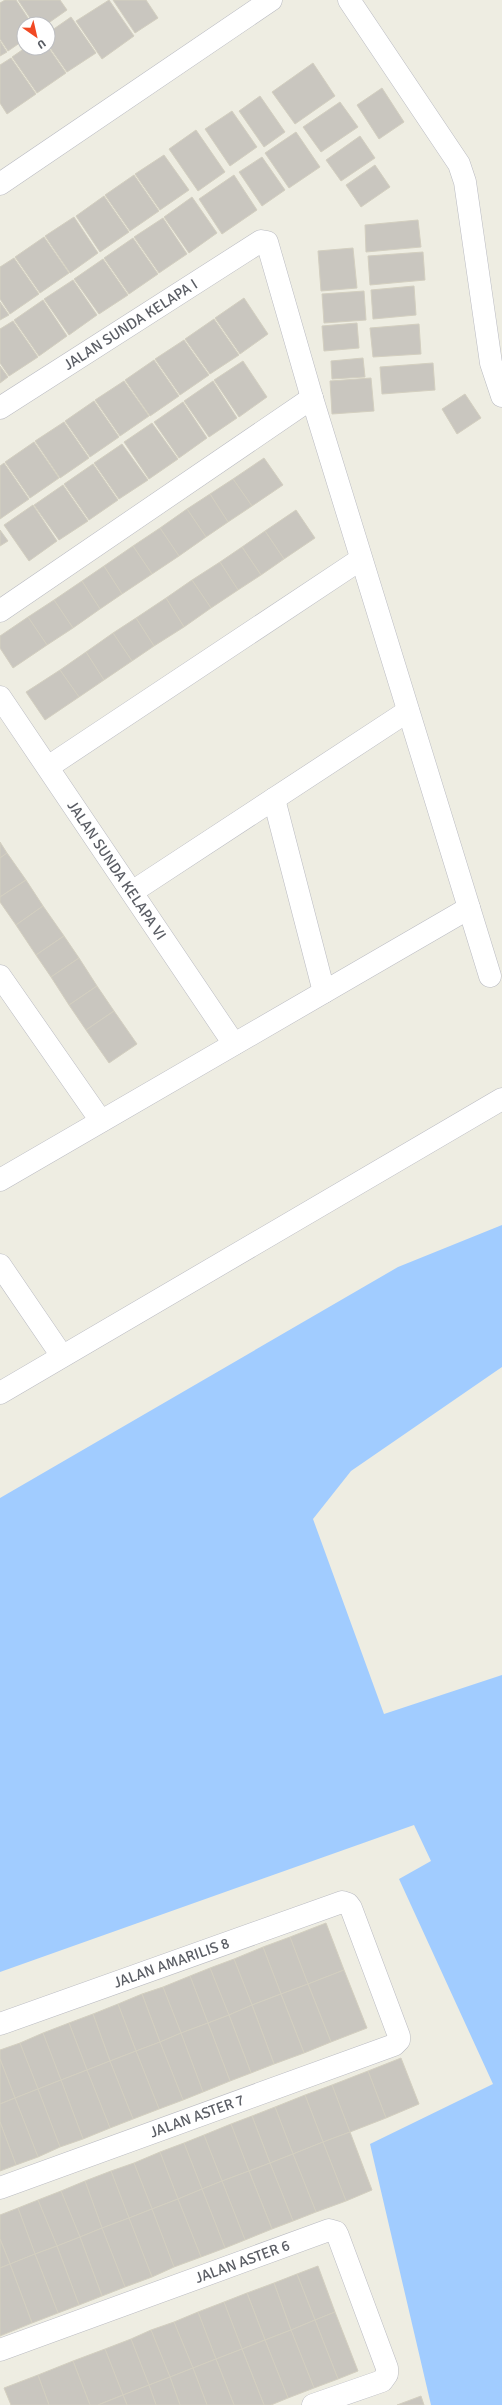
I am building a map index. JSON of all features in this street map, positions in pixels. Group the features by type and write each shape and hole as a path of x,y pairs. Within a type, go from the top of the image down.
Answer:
{"street":[{"path":"0,184 270,0"},
{"path":"349,0 459,164 465,182 491,363 502,396"},
{"name":"JALAN SUNDA KELAPA I","path":"0,408 261,241 265,240 270,246 312,398"},
{"path":"0,611 312,398 490,976"},
{"path":"48,767 361,559"},
{"name":"JALAN SUNDA KELAPA VI","path":"0,697 234,1044"},
{"path":"132,892 408,711"},
{"path":"274,799 324,992"},
{"path":"0,1180 469,908"},
{"path":"0,976 101,1122"},
{"path":"0,1393 502,1099"},
{"path":"0,1265 62,1356"},
{"name":"JALAN AMARILIS 8","path":"0,2024 342,1902 348,1904 351,1908 399,2036 399,2040 394,2045"},
{"name":"JALAN ASTER 7","path":"0,2188 394,2045"},
{"name":"JALAN ASTER 6","path":"0,2350 329,2230 336,2232 338,2236 387,2368 387,2374 382,2380 313,2405"}],"water":[{"path":"502,1225 502,1367 351,1471 313,1519 384,1714 502,1675 502,2405 431,2405 370,2144 493,2084 399,1879 431,1861 414,1825 0,1972 0,1498 398,1267"}],"building":[{"path":"5,0 16,0 27,16 16,16 16,46 8,51 0,39 0,3"},
{"path":"18,0 60,0 67,10 56,18 56,16 29,16"},
{"path":"109,0 134,36 102,59 76,21"},
{"path":"113,0 146,0 158,18 135,33"},
{"path":"71,17 96,53 67,72 56,56 56,27"},
{"path":"0,41 7,52 0,56"},
{"path":"16,54 16,56 54,56 66,73 37,93 12,57"},
{"path":"11,58 36,94 7,114 0,103 0,65"},
{"path":"313,63 335,96 295,124 272,92"},
{"path":"382,88 404,122 379,139 357,105"},
{"path":"260,96 285,132 264,147 239,111"},
{"path":"340,102 358,127 321,152 303,127"},
{"path":"232,111 257,147 230,166 205,129"},
{"path":"196,130 225,172 198,191 169,149"},
{"path":"296,132 320,167 289,188 265,153"},
{"path":"360,136 375,158 341,181 326,160"},
{"path":"164,155 189,190 160,210 135,174"},
{"path":"262,157 285,190 262,206 239,172"},
{"path":"375,165 390,187 361,207 346,185"},
{"path":"134,175 159,211 130,231 105,195"},
{"path":"234,175 257,210 222,234 199,199"},
{"path":"104,196 129,232 100,252 76,216"},
{"path":"192,197 217,233 189,253 164,217"},
{"path":"74,217 98,253 70,273 45,236"},
{"path":"163,218 187,254 159,273 134,237"},
{"path":"418,220 421,247 366,252 365,225"},
{"path":"44,237 69,273 40,293 15,257"},
{"path":"133,238 158,274 129,294 104,258"},
{"path":"353,248 357,288 321,291 318,251"},
{"path":"423,252 425,280 370,285 368,256"},
{"path":"14,258 39,294 10,314 0,299 0,267"},
{"path":"103,259 128,295 99,314 74,279"},
{"path":"73,280 97,315 69,335 44,299"},
{"path":"414,286 416,315 373,319 371,290"},
{"path":"364,291 366,320 324,323 322,294"},
{"path":"244,298 268,334 240,354 215,318"},
{"path":"43,300 67,336 39,356 14,320"},
{"path":"0,302 9,315 0,320"},
{"path":"214,319 239,355 210,374 185,339"},
{"path":"13,321 38,357 9,376 0,363 0,329"},
{"path":"357,323 359,348 324,351 322,326"},
{"path":"419,324 421,354 373,357 370,328"},
{"path":"184,340 209,375 180,395 155,359"},
{"path":"363,358 365,377 332,379 331,361"},
{"path":"154,360 179,396 150,416 125,380"},
{"path":"243,361 267,397 239,417 214,380"},
{"path":"433,363 435,390 382,394 380,367"},
{"path":"0,366 8,377 0,383"},
{"path":"371,378 374,411 332,414 330,381"},
{"path":"124,381 149,416 120,436 95,400"},
{"path":"213,381 237,418 209,437 184,401"},
{"path":"465,394 481,418 457,434 442,409"},
{"path":"94,401 119,437 90,457 65,421"},
{"path":"183,402 207,438 179,458 154,422"},
{"path":"64,422 89,458 60,478 35,441"},
{"path":"152,423 178,459 149,479 124,442"},
{"path":"34,442 59,478 30,498 5,462"},
{"path":"122,444 148,480 119,499 94,463"},
{"path":"264,458 283,485 252,506 233,479"},
{"path":"4,463 29,499 0,519 0,466"},
{"path":"93,464 118,500 89,520 64,484"},
{"path":"233,479 252,506 228,522 210,494"},
{"path":"63,485 88,521 59,540 34,505"},
{"path":"210,494 228,522 206,537 187,509"},
{"path":"33,505 57,541 29,561 4,525"},
{"path":"187,509 206,537 179,556 160,528"},
{"path":"296,510 315,538 284,559 265,531"},
{"path":"160,528 179,556 152,574 133,546"},
{"path":"0,530 8,541 0,546"},
{"path":"265,531 284,559 261,575 242,547"},
{"path":"133,546 152,574 122,594 104,566"},
{"path":"242,547 261,575 238,590 220,562"},
{"path":"220,562 238,590 211,608 192,580"},
{"path":"104,566 122,594 100,609 82,581"},
{"path":"192,580 211,608 184,627 166,598"},
{"path":"82,581 100,609 73,628 54,600"},
{"path":"166,598 184,627 154,646 136,618"},
{"path":"54,600 73,628 47,645 28,617"},
{"path":"28,617 47,645 13,668 0,648 0,636"},
{"path":"136,618 154,646 132,661 113,633"},
{"path":"113,633 132,661 104,680 86,652"},
{"path":"86,652 104,680 79,697 60,670"},
{"path":"60,670 79,697 45,720 26,692"},
{"path":"0,842 7,853 0,858"},
{"path":"7,853 26,880 0,897 0,858"},
{"path":"26,880 43,906 16,925 0,902 0,897"},
{"path":"43,906 64,936 36,955 16,925"},
{"path":"64,936 79,958 51,977 36,955"},
{"path":"79,958 97,986 69,1005 51,977"},
{"path":"97,986 114,1011 86,1030 69,1005"},
{"path":"114,1011 137,1044 109,1063 86,1030"},
{"path":"326,1923 344,1970 308,1984 290,1937"},
{"path":"290,1937 308,1984 281,1994 263,1947"},
{"path":"263,1947 281,1994 252,2005 234,1959"},
{"path":"234,1959 252,2005 229,2015 210,1968"},
{"path":"210,1968 229,2015 208,2023 190,1976"},
{"path":"344,1970 367,2028 331,2042 308,1984"},
{"path":"190,1976 208,2023 181,2033 163,1987"},
{"path":"308,1984 331,2042 304,2053 281,1994"},
{"path":"163,1987 181,2033 160,2042 142,1994"},
{"path":"142,1994 160,2042 136,2051 118,2004"},
{"path":"281,1994 304,2053 274,2064 252,2005"},
{"path":"118,2004 136,2051 110,2061 93,2014"},
{"path":"252,2005 274,2064 251,2073 229,2015"},
{"path":"93,2014 110,2061 87,2070 69,2023"},
{"path":"229,2015 251,2073 230,2081 208,2023"},
{"path":"69,2023 87,2070 61,2080 43,2033"},
{"path":"208,2023 230,2081 203,2092 181,2033"},
{"path":"43,2033 61,2080 38,2089 20,2043"},
{"path":"181,2033 203,2092 183,2100 160,2042"},
{"path":"160,2042 183,2100 159,2109 136,2051"},
{"path":"20,2043 38,2089 15,2098 0,2059 0,2050"},
{"path":"136,2051 159,2109 133,2119 110,2061"},
{"path":"401,2058 419,2104 386,2118 368,2071"},
{"path":"0,2059 15,2098 0,2104"},
{"path":"110,2061 133,2119 110,2128 87,2070"},
{"path":"87,2070 110,2128 83,2139 61,2080"},
{"path":"368,2071 386,2118 350,2132 332,2085"},
{"path":"61,2080 83,2139 60,2147 38,2089"},
{"path":"332,2085 350,2132 323,2142 305,2095"},
{"path":"38,2089 60,2147 38,2157 15,2098"},
{"path":"305,2095 323,2142 293,2154 275,2107"},
{"path":"15,2098 38,2157 16,2165 0,2122 0,2104"},
{"path":"275,2107 293,2154 270,2163 252,2116"},
{"path":"252,2116 270,2163 249,2171 231,2124"},
{"path":"0,2122 16,2165 0,2171"},
{"path":"231,2124 249,2171 222,2181 204,2135"},
{"path":"350,2132 372,2190 346,2201 323,2142"},
{"path":"204,2135 222,2181 202,2189 184,2143"},
{"path":"323,2142 346,2201 316,2212 293,2154"},
{"path":"184,2143 202,2189 178,2199 160,2152"},
{"path":"160,2152 178,2199 152,2209 134,2163"},
{"path":"293,2154 316,2212 293,2221 270,2163"},
{"path":"134,2163 152,2209 129,2218 111,2171"},
{"path":"270,2163 293,2221 272,2229 249,2171"},
{"path":"111,2171 129,2218 102,2228 85,2181"},
{"path":"249,2171 272,2229 245,2240 222,2181"},
{"path":"85,2181 102,2228 80,2237 61,2191"},
{"path":"222,2181 245,2240 225,2248 202,2189"},
{"path":"202,2189 225,2248 201,2257 178,2199"},
{"path":"61,2191 80,2237 57,2246 38,2200"},
{"path":"178,2199 201,2257 174,2267 152,2209"},
{"path":"38,2200 57,2246 35,2254 18,2208"},
{"path":"18,2208 35,2254 10,2264 0,2239 0,2215"},
{"path":"152,2209 174,2267 152,2277 129,2218"},
{"path":"129,2218 152,2277 125,2287 102,2228"},
{"path":"102,2228 125,2287 102,2296 80,2237"},
{"path":"80,2237 102,2296 79,2305 57,2246"},
{"path":"0,2239 10,2264 0,2268"},
{"path":"57,2246 79,2305 58,2313 35,2254"},
{"path":"35,2254 58,2313 32,2323 10,2264"},
{"path":"10,2264 32,2323 0,2336 0,2268"},
{"path":"318,2266 335,2312 315,2320 297,2274"},
{"path":"297,2274 315,2320 291,2330 274,2283"},
{"path":"274,2283 291,2330 265,2340 247,2293"},
{"path":"247,2293 265,2340 242,2349 224,2302"},
{"path":"224,2302 242,2349 216,2359 198,2312"},
{"path":"198,2312 216,2359 193,2368 174,2322"},
{"path":"335,2312 358,2371 338,2379 315,2320"},
{"path":"315,2320 338,2379 314,2388 291,2330"},
{"path":"174,2322 193,2368 170,2377 151,2330"},
{"path":"151,2330 170,2377 149,2385 131,2339"},
{"path":"291,2330 314,2388 288,2398 265,2340"},
{"path":"131,2339 149,2385 123,2395 105,2349"},
{"path":"265,2340 288,2398 271,2405 264,2405 242,2349"},
{"path":"105,2349 123,2395 98,2405 90,2405 73,2361"},
{"path":"242,2349 264,2405 234,2405 216,2359"},
{"path":"216,2359 234,2405 207,2405 193,2368"},
{"path":"73,2361 90,2405 49,2405 38,2375"},
{"path":"193,2368 207,2405 180,2405 170,2377"},
{"path":"38,2375 49,2405 11,2405 4,2388"},
{"path":"170,2377 180,2405 156,2405 149,2385"},
{"path":"149,2385 156,2405 127,2405 123,2395"},
{"path":"123,2395 127,2405 98,2405"},
{"path":"421,2396 424,2405 397,2405"}]}
